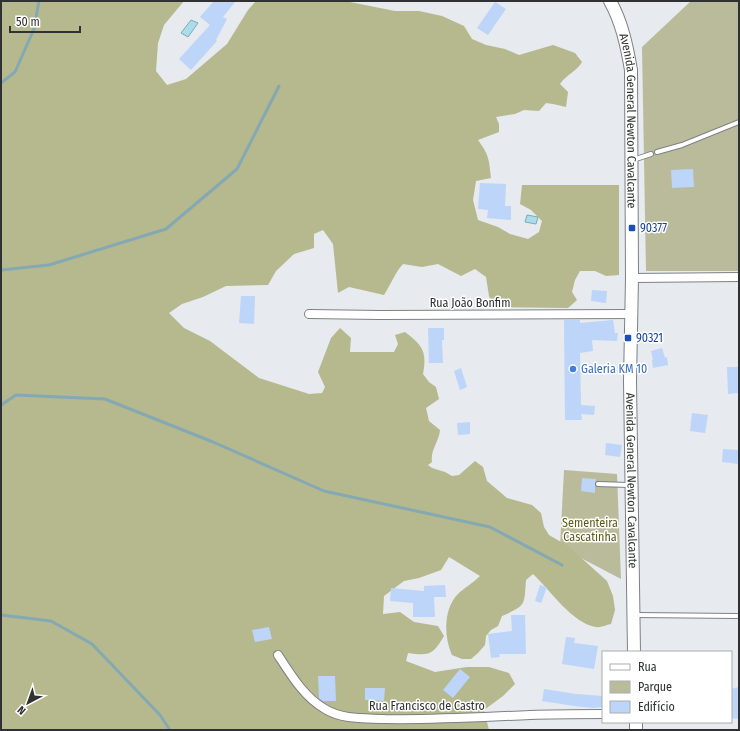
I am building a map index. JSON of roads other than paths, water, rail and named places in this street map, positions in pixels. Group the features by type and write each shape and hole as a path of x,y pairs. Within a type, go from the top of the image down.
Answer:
{"main road":[{"name":"Avenida General Newton Cavalcante","path":"610,1 615,10 627,48 631,70 632,278 630,381 634,651"}],"street":[{"path":"632,278 739,277"},
{"name":"Rua João Bonfim","path":"309,314 380,316 631,314"},
{"name":"Rua Francisco de Castro","path":"278,655 294,680 313,700 325,709 344,716 441,720 530,715 602,714"}],"lane":[{"path":"657,152 682,145 739,122"},
{"path":"632,160 651,154"},
{"path":"598,484 632,485"},
{"path":"634,615 739,616"}],"water":[{"path":"191,20 198,23 188,37 181,33"},
{"path":"527,215 538,217 536,224 525,222"}],"waterway":[{"path":"1,83 15,72 34,29 39,1"},
{"path":"1,270 49,265 166,229 237,169 279,86"},
{"path":"1,405 16,395 105,399 213,442 324,491 490,527 562,565"},
{"path":"1,615 51,621 92,644 160,715 170,730"}],"place":[{"name":"90377","path":"632,228"},
{"name":"90321","path":"628,338"},
{"name":"Galeria KM 10","path":"573,369"}],"park label":[{"name":"Sementeira Cascatinha","path":"590,530"}]}
